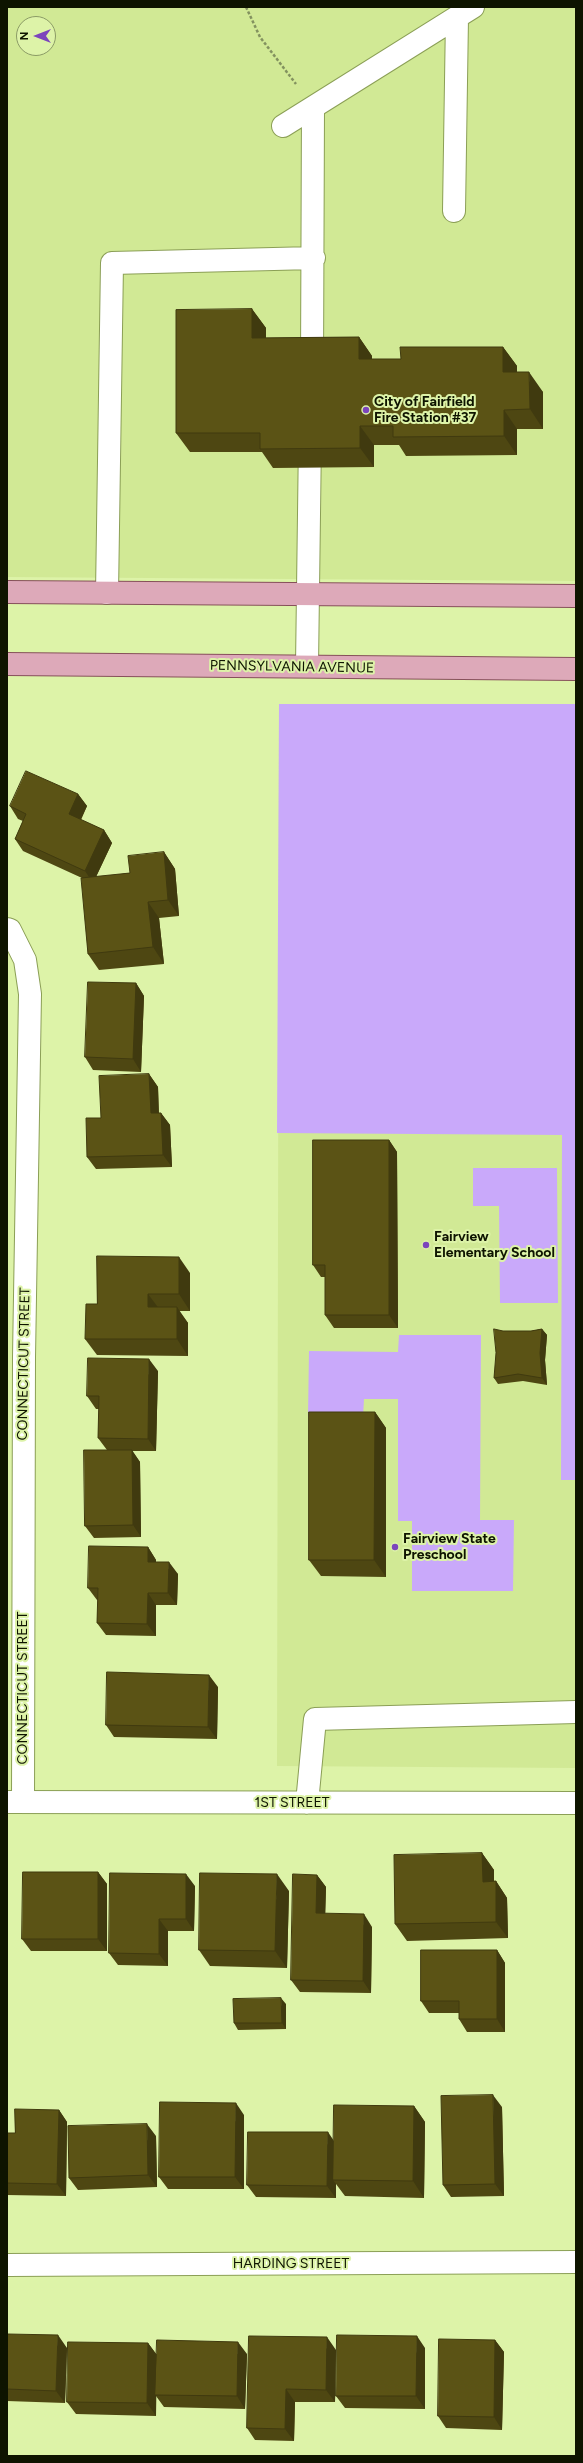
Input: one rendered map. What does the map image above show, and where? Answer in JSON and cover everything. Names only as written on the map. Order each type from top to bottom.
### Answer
[{"type":"main road","points":[[7,592],[576,596]]},
{"type":"main road","name":"PENNSYLVANIA AVENUE","points":[[7,664],[576,669]]},
{"type":"street","points":[[283,126],[465,12]]},
{"type":"street","points":[[454,211],[465,12]]},
{"type":"street","points":[[311,385],[314,258],[313,108]]},
{"type":"street","points":[[107,593],[112,263],[314,258]]},
{"type":"street","points":[[307,666],[311,417]]},
{"type":"street","name":"CONNECTICUT STREET","points":[[8,929],[25,960],[30,994],[15,1357],[15,1802]]},
{"type":"street","points":[[306,1803],[315,1719],[576,1712]]},
{"type":"street","name":"1ST STREET","points":[[15,1802],[576,1804]]},
{"type":"street","name":"HARDING STREET","points":[[7,2265],[576,2262]]},
{"type":"path","points":[[246,7],[260,37],[298,86],[283,126]]},
{"type":"shaded area","points":[[7,7],[576,7],[576,581],[7,577]]},
{"type":"shaded area","name":"Fairview Elementary School","points":[[279,704],[576,704],[576,1768],[277,1766]]},
{"type":"shaded area","name":"Fairview Elementary School","points":[[279,704],[576,704],[576,1480],[561,1480],[562,1135],[277,1133]]},
{"type":"shaded area","points":[[473,1168],[557,1168],[558,1303],[500,1303],[499,1206],[473,1206]]},
{"type":"shaded area","points":[[399,1335],[481,1335],[480,1520],[514,1520],[513,1591],[412,1591],[412,1521],[398,1521],[398,1399],[364,1399],[363,1417],[308,1417],[309,1351],[398,1352]]},
{"type":"building","name":"City of Fairfield Fire Station #37","points":[[252,309],[252,338],[359,337],[359,359],[401,359],[400,347],[503,347],[503,372],[529,372],[530,409],[504,410],[504,436],[393,437],[393,426],[360,426],[360,448],[260,449],[260,433],[176,433],[176,310]]},
{"type":"building","points":[[26,771],[78,794],[69,814],[104,830],[85,871],[15,839],[26,814],[10,806]]},
{"type":"building","points":[[164,852],[168,900],[148,902],[153,947],[88,954],[81,878],[130,873],[128,856]]},
{"type":"building","points":[[88,982],[136,983],[133,1059],[85,1057]]},
{"type":"building","points":[[149,1074],[151,1113],[161,1113],[163,1155],[87,1157],[86,1118],[101,1118],[99,1076]]},
{"type":"building","points":[[313,1140],[389,1140],[389,1315],[325,1315],[325,1265],[313,1265]]},
{"type":"building","points":[[97,1256],[179,1257],[179,1294],[148,1294],[148,1307],[177,1307],[177,1339],[85,1339],[86,1304],[97,1304]]},
{"type":"building","points":[[494,1329],[503,1331],[531,1331],[542,1329],[540,1353],[542,1378],[518,1374],[494,1378],[496,1353]]},
{"type":"building","points":[[88,1358],[149,1359],[148,1439],[98,1438],[99,1396],[87,1396]]},
{"type":"building","points":[[309,1412],[375,1412],[374,1560],[309,1560]]},
{"type":"building","points":[[84,1450],[132,1450],[133,1525],[85,1526]]},
{"type":"building","points":[[89,1546],[148,1547],[148,1562],[169,1562],[168,1593],[148,1593],[147,1624],[97,1623],[98,1588],[88,1588]]},
{"type":"building","points":[[107,1672],[209,1675],[208,1727],[106,1725]]},
{"type":"building","points":[[482,1853],[483,1882],[496,1881],[496,1922],[395,1924],[394,1855]]},
{"type":"building","points":[[23,1872],[98,1872],[98,1939],[22,1939]]},
{"type":"building","points":[[110,1873],[186,1874],[186,1919],[159,1919],[159,1954],[109,1953]]},
{"type":"building","points":[[200,1873],[277,1874],[275,1951],[199,1950]]},
{"type":"building","points":[[293,1874],[317,1875],[316,1913],[364,1914],[363,1981],[291,1980]]},
{"type":"building","points":[[421,1950],[497,1950],[497,2019],[459,2019],[459,2001],[421,2001]]},
{"type":"building","points":[[281,1998],[282,2023],[234,2023],[233,1999]]},
{"type":"building","points":[[493,2095],[495,2184],[443,2185],[441,2096]]},
{"type":"building","points":[[160,2102],[236,2103],[235,2177],[159,2177]]},
{"type":"building","points":[[334,2105],[414,2106],[413,2181],[333,2180]]},
{"type":"building","points":[[15,2109],[59,2110],[57,2184],[7,2183],[7,2133],[15,2133]]},
{"type":"building","points":[[147,2124],[148,2175],[69,2178],[68,2126]]},
{"type":"building","points":[[248,2132],[328,2132],[327,2186],[247,2185]]},
{"type":"building","points":[[7,2334],[58,2335],[56,2391],[7,2389]]},
{"type":"building","points":[[337,2335],[417,2336],[416,2396],[336,2396]]},
{"type":"building","points":[[249,2336],[327,2337],[326,2390],[286,2389],[285,2429],[247,2428]]},
{"type":"building","points":[[439,2339],[495,2340],[494,2417],[438,2416]]},
{"type":"building","points":[[157,2340],[238,2342],[237,2396],[155,2395]]},
{"type":"building","points":[[68,2342],[148,2343],[147,2403],[67,2402]]},
{"type":"place","name":"City of Fairfield Fire Station #37","points":[[366,410]]},
{"type":"place","name":"Fairview Elementary School","points":[[426,1245]]},
{"type":"place","name":"Fairview State Preschool","points":[[395,1547]]}]
